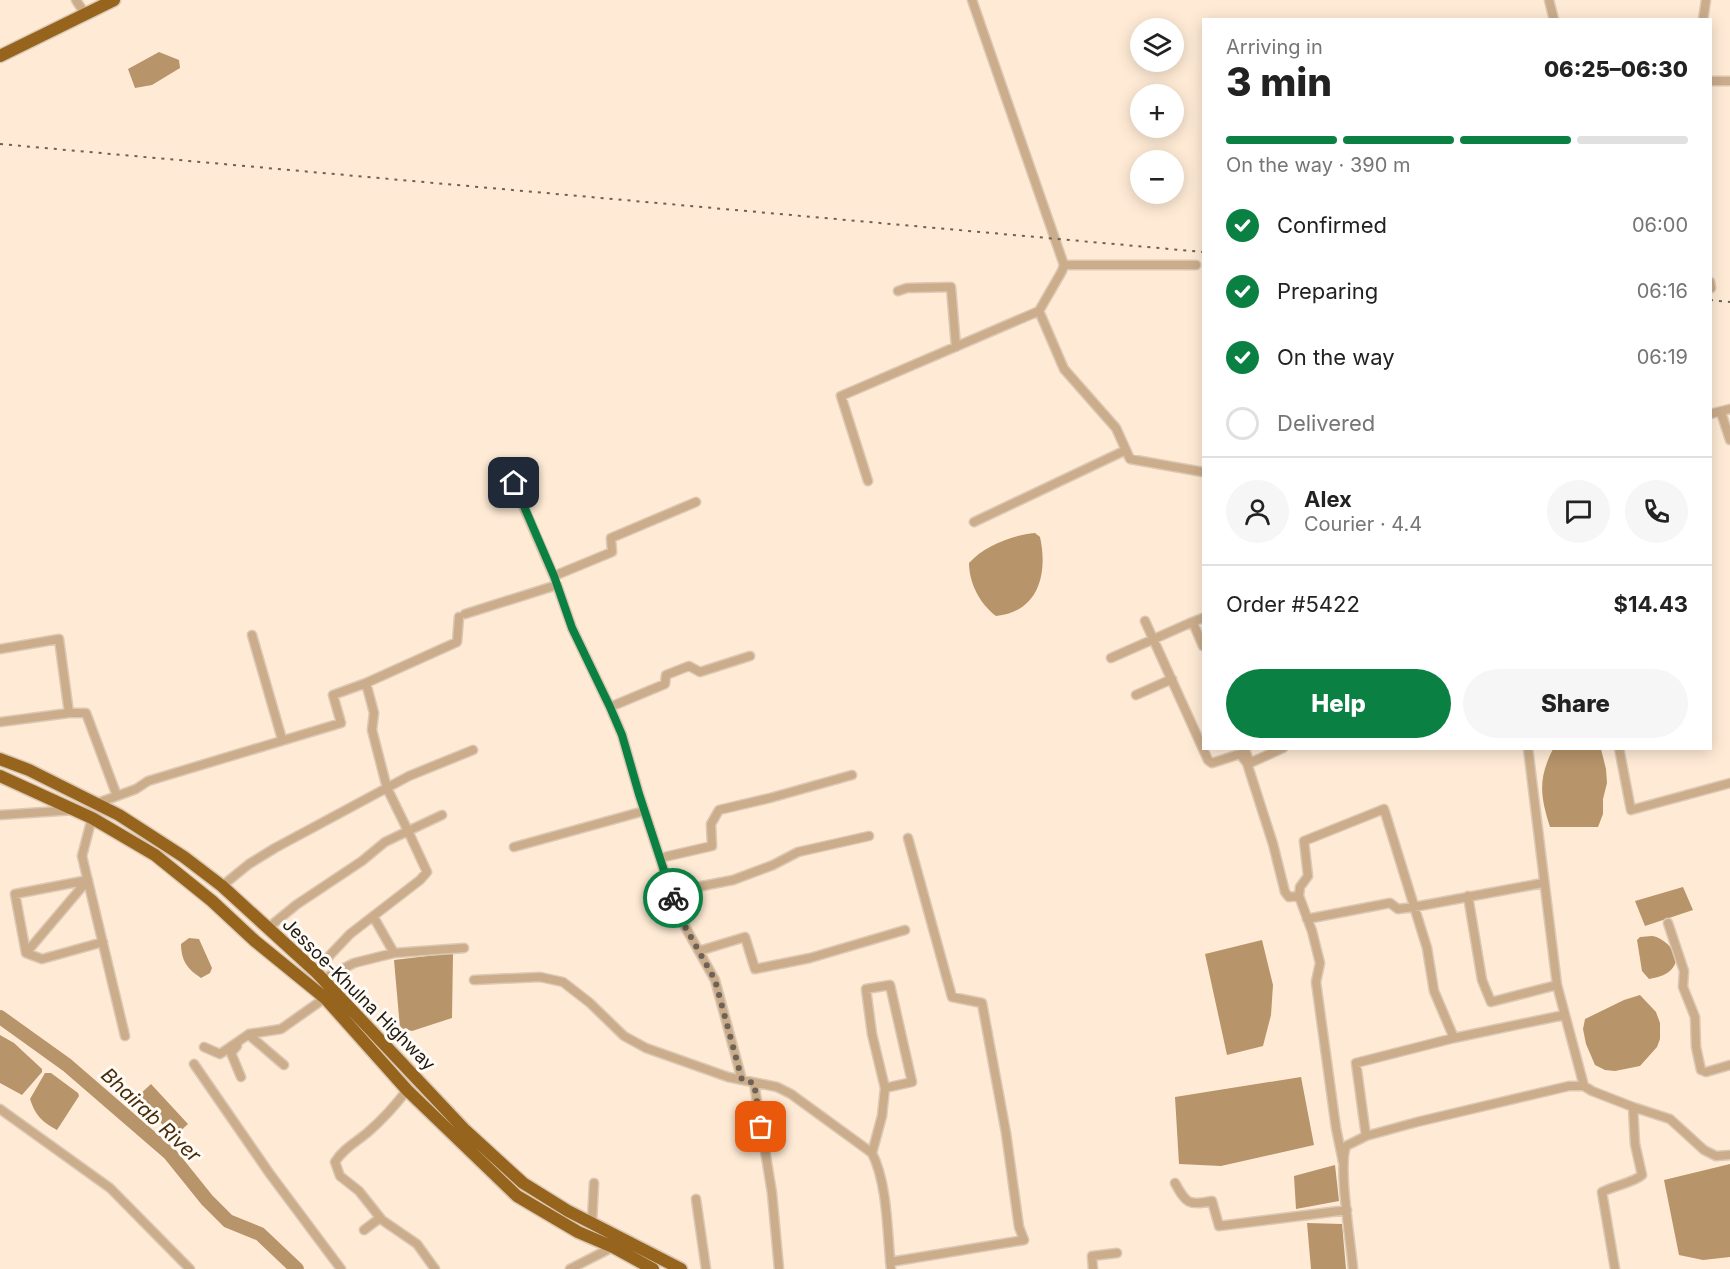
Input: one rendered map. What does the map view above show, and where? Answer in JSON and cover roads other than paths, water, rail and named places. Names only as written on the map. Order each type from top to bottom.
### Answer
[{"type":"highway","points":[[0,56],[114,0]]},
{"type":"highway","name":"Jessoe-Khulna Highway","points":[[0,759],[29,770],[119,815],[184,857],[222,886],[315,971],[498,1162],[542,1197],[681,1269]]},
{"type":"highway","name":"Jessoe-Khulna Highway","points":[[0,776],[77,810],[155,855],[325,998],[407,1090],[517,1196],[570,1228],[613,1247],[646,1267]]},
{"type":"street","points":[[76,0],[85,14]]},
{"type":"street","points":[[868,482],[841,396],[1040,311],[1064,265],[972,0]]},
{"type":"street","points":[[1549,0],[1554,18]]},
{"type":"street","points":[[1703,18],[1706,0]]},
{"type":"street","points":[[1712,81],[1730,81]]},
{"type":"street","points":[[1064,265],[1196,266]]},
{"type":"street","points":[[898,291],[907,288],[951,287],[956,347]]},
{"type":"street","points":[[1040,311],[1064,369],[1116,428],[1130,459],[1202,472]]},
{"type":"street","points":[[1712,414],[1730,409]]},
{"type":"street","points":[[1721,412],[1730,440]]},
{"type":"street","points":[[974,522],[1126,450]]},
{"type":"street","points":[[506,464],[554,576],[572,628],[622,735],[678,914],[715,980],[742,1080]]},
{"type":"street","points":[[554,576],[612,552],[611,538],[696,502]]},
{"type":"street","points":[[94,804],[136,789],[148,781],[341,723],[333,695],[366,683],[457,642],[462,615],[557,585]]},
{"type":"street","points":[[1111,658],[1202,618]]},
{"type":"street","points":[[1145,621],[1202,746]]},
{"type":"street","points":[[1191,623],[1202,644]]},
{"type":"street","points":[[252,635],[282,740]]},
{"type":"street","points":[[0,649],[59,639],[69,713]]},
{"type":"street","points":[[610,707],[665,684],[666,675],[689,666],[700,672],[750,656]]},
{"type":"street","points":[[1136,694],[1172,679]]},
{"type":"street","points":[[315,971],[350,934],[420,880],[427,872],[387,788],[372,730],[374,713],[366,683]]},
{"type":"street","points":[[0,722],[86,713],[117,796]]},
{"type":"street","points":[[222,886],[249,864],[387,788],[473,750]]},
{"type":"street","points":[[1204,750],[1212,763],[1240,754],[1243,757],[1273,843],[1285,892],[1289,897],[1299,896]]},
{"type":"street","points":[[1245,750],[1250,763],[1279,750]]},
{"type":"street","points":[[1528,750],[1557,985],[1584,1086]]},
{"type":"street","points":[[1619,750],[1631,810],[1730,783]]},
{"type":"street","points":[[660,858],[712,846],[711,824],[719,810],[852,775]]},
{"type":"street","points":[[1353,1269],[1343,1162],[1336,1128],[1316,982],[1320,963],[1312,931],[1299,896],[1300,887],[1308,876],[1304,841],[1384,809],[1427,948],[1434,991],[1455,1038]]},
{"type":"street","points":[[0,815],[77,810]]},
{"type":"street","points":[[514,847],[644,811]]},
{"type":"street","points":[[268,928],[296,905],[362,861],[385,842],[442,815]]},
{"type":"street","points":[[92,818],[82,856],[125,1036]]},
{"type":"street","points":[[671,892],[733,880],[773,865],[798,852],[869,836]]},
{"type":"street","points":[[474,980],[540,977],[563,982],[590,1003],[624,1036],[646,1048],[728,1077],[777,1087],[791,1094],[872,1153],[878,1166],[882,1188],[890,1265],[1024,1240],[1019,1227],[1006,1133],[982,1003],[952,997],[908,838]]},
{"type":"street","points":[[26,953],[15,894],[87,880]]},
{"type":"street","points":[[26,953],[87,880]]},
{"type":"street","points":[[1307,919],[1390,903],[1398,909],[1414,907],[1543,883]]},
{"type":"street","points":[[1468,896],[1482,980],[1491,1002],[1557,985]]},
{"type":"street","points":[[373,916],[394,953]]},
{"type":"street","points":[[1668,923],[1684,971],[1683,987],[1695,1017],[1696,1047],[1701,1070],[1706,1072],[1730,1065]]},
{"type":"street","points":[[699,951],[744,937],[755,969],[810,958],[905,930]]},
{"type":"street","points":[[26,953],[42,959],[103,942]]},
{"type":"street","points":[[327,977],[354,963],[394,953],[464,948]]},
{"type":"street","points":[[872,1153],[882,1116],[885,1088],[872,1034],[866,989],[890,985],[912,1082],[885,1088]]},
{"type":"street","points":[[204,1047],[220,1054],[249,1034],[281,1029],[325,998]]},
{"type":"street","points":[[1366,1136],[1356,1063],[1455,1038],[1564,1016]]},
{"type":"street","points":[[249,1034],[284,1065]]},
{"type":"street","points":[[241,1077],[231,1053],[249,1034]]},
{"type":"street","points":[[194,1064],[270,1174],[340,1269]]},
{"type":"street","points":[[754,1083],[772,1193],[779,1269]]},
{"type":"street","points":[[1343,1162],[1346,1146],[1366,1136],[1467,1109],[1569,1086],[1584,1086],[1633,1107],[1670,1119],[1704,1150],[1716,1156],[1730,1155]]},
{"type":"street","points":[[407,1090],[394,1108],[341,1152],[334,1162],[340,1176],[358,1191],[380,1218],[417,1244],[435,1269]]},
{"type":"street","points":[[1615,1269],[1602,1192],[1620,1183],[1639,1179],[1642,1175],[1635,1144],[1633,1107]]},
{"type":"street","points":[[0,1109],[110,1188],[190,1269]]},
{"type":"street","points":[[592,1222],[594,1183]]},
{"type":"street","points":[[1175,1183],[1183,1198],[1196,1205],[1212,1201],[1219,1226],[1347,1210]]},
{"type":"street","points":[[696,1199],[706,1269]]},
{"type":"street","points":[[364,1230],[380,1218]]},
{"type":"street","points":[[570,1269],[613,1247]]},
{"type":"street","points":[[1093,1269],[1092,1256],[1117,1253]]},
{"type":"waterway","name":"Bhairab River","points":[[0,1017],[67,1065],[170,1154],[207,1200],[228,1221],[260,1234],[297,1269]]},
{"type":"railway","points":[[0,144],[1202,252]]},
{"type":"railway","points":[[1712,300],[1730,302]]}]
